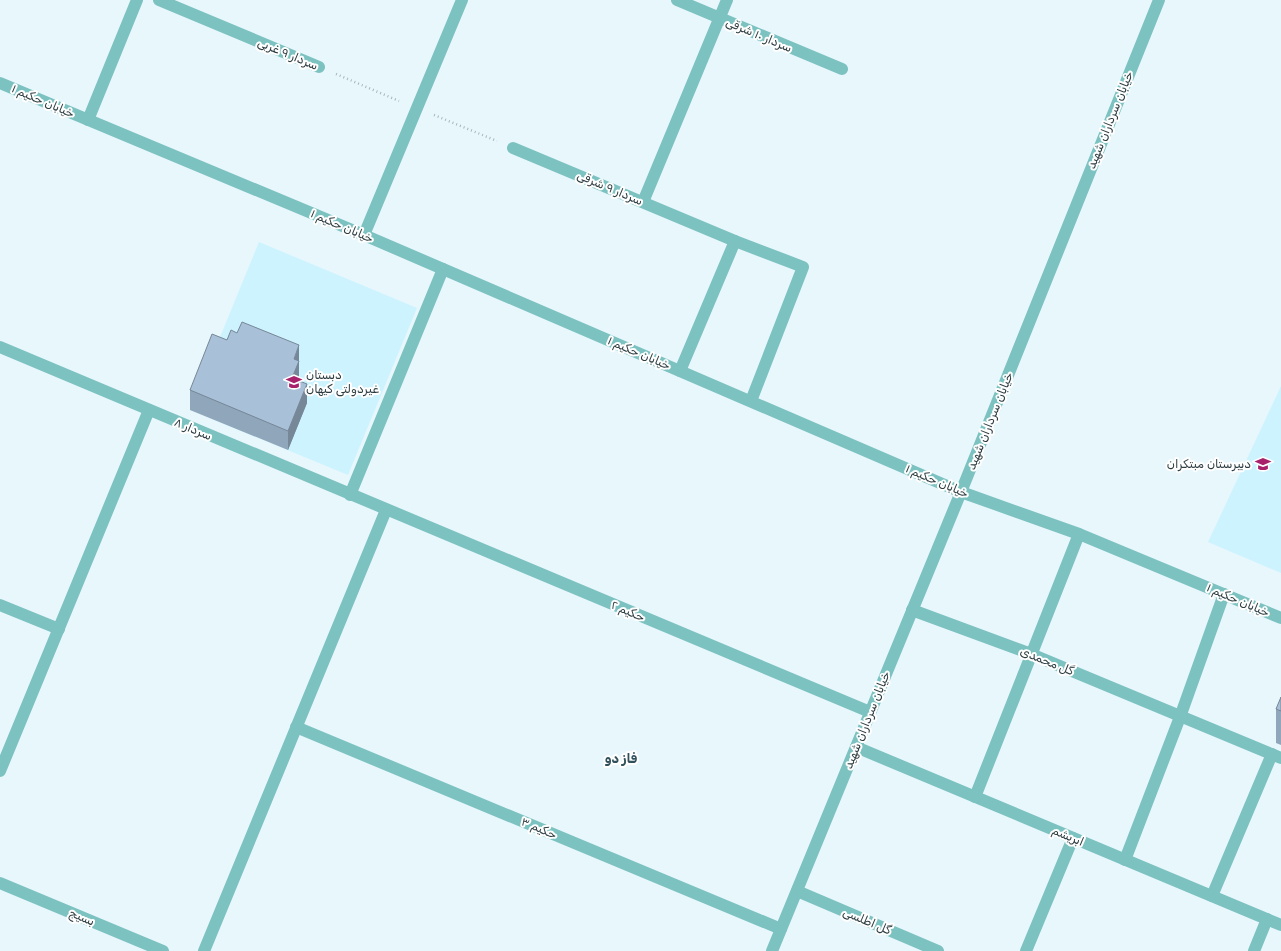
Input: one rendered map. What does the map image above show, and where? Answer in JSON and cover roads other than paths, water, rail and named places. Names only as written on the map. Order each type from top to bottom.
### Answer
[{"type":"street","points":[[88,120],[137,0]]},
{"type":"street","name":"سردار ۹ غربی","points":[[159,0],[319,67]]},
{"type":"street","points":[[364,235],[462,0]]},
{"type":"street","name":"سردار ۱۰ شرقی","points":[[677,0],[842,69]]},
{"type":"street","points":[[643,202],[727,0]]},
{"type":"street","name":"خیابان سرداران شهید","points":[[772,951],[961,492],[1159,0]]},
{"type":"street","name":"خیابان حکیم ۱","points":[[0,83],[364,235],[961,492],[1079,534],[1281,618]]},
{"type":"street","name":"سردار ۹ شرقی","points":[[513,148],[735,241],[803,267],[751,401]]},
{"type":"street","points":[[680,371],[735,241]]},
{"type":"street","points":[[350,495],[443,269]]},
{"type":"street","name":"سردار ۸","points":[[0,347],[386,510]]},
{"type":"street","points":[[0,770],[149,410]]},
{"type":"street","points":[[204,951],[386,510]]},
{"type":"street","name":"حکیم ۲","points":[[386,510],[870,712]]},
{"type":"street","points":[[975,797],[1079,534]]},
{"type":"street","points":[[1125,860],[1180,717],[1224,594]]},
{"type":"street","points":[[0,605],[59,629]]},
{"type":"street","name":"گل محمدی","points":[[912,610],[1031,654],[1276,756]]},
{"type":"street","name":"حکیم ۳","points":[[296,727],[781,929]]},
{"type":"street","name":"ابریشم","points":[[856,747],[1281,925]]},
{"type":"street","points":[[1212,896],[1276,756]]},
{"type":"street","points":[[1026,951],[1073,838]]},
{"type":"street","name":"بسیج","points":[[0,883],[163,951]]},
{"type":"street","name":"گل اطلسی","points":[[797,891],[938,951]]},
{"type":"street","points":[[1254,951],[1267,919]]},
{"type":"place","name":"دبستان غیردولتی کیهان","points":[[294,382]]},
{"type":"place","name":"دبیرستان مبتکران","points":[[1263,464]]},
{"type":"district","name":"فاز دو","points":[[621,758]]}]
